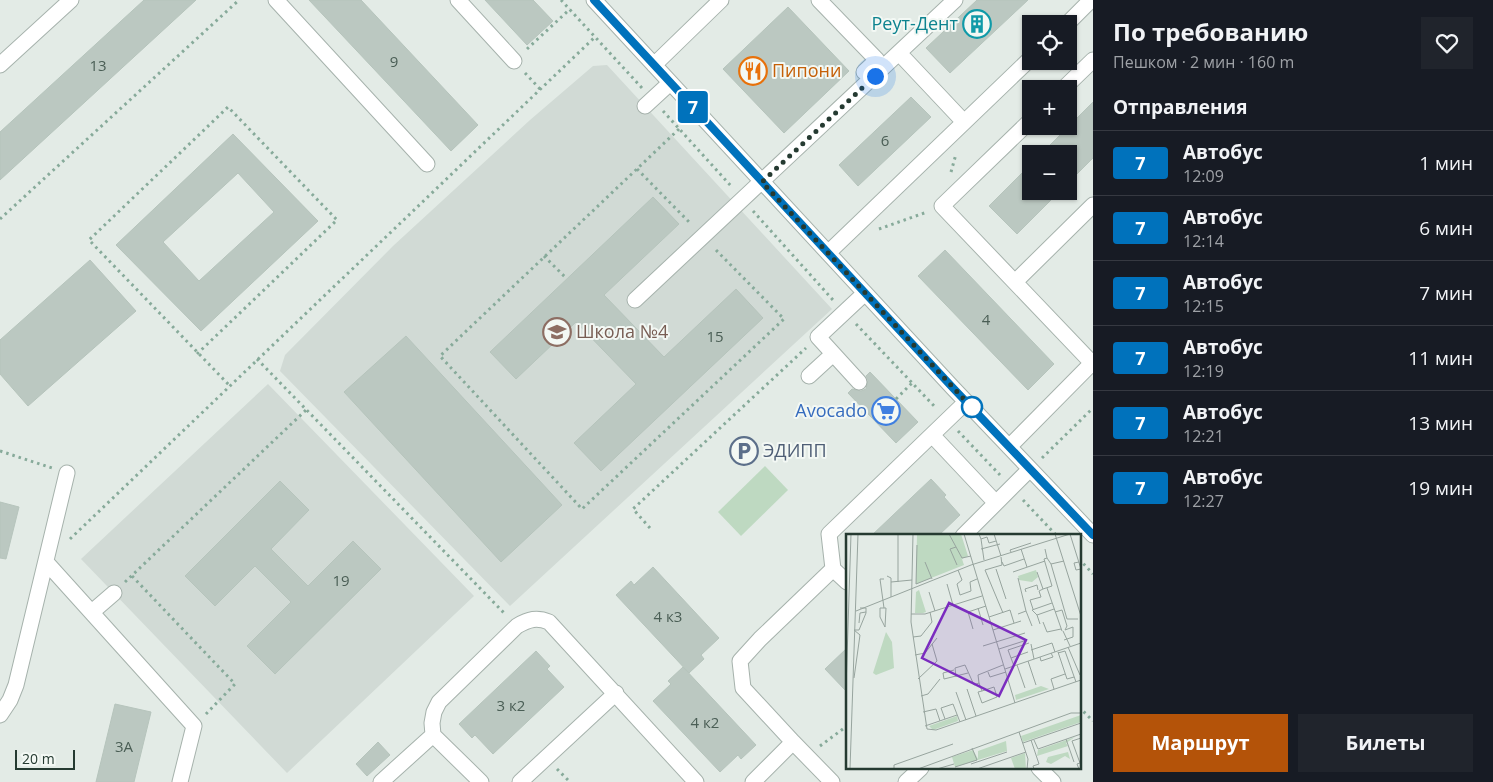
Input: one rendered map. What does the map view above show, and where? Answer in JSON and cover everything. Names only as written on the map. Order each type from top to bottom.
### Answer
[{"type":"street","points":[[458,0],[514,61]]},
{"type":"street","points":[[594,0],[966,402],[1009,447],[1034,465],[1093,535]]},
{"type":"street","points":[[654,65],[721,0]]},
{"type":"street","points":[[635,300],[743,200],[759,178],[877,60],[819,0]]},
{"type":"street","points":[[759,178],[899,53],[954,0]]},
{"type":"street","points":[[1076,15],[1091,0]]},
{"type":"street","points":[[0,65],[69,1]]},
{"type":"street","points":[[270,1],[427,164]]},
{"type":"street","points":[[899,53],[964,122]]},
{"type":"street","points":[[1072,80],[1093,60]]},
{"type":"street","points":[[828,253],[1022,67]]},
{"type":"street","points":[[649,103],[670,83]]},
{"type":"street","points":[[1009,447],[1092,362],[942,206],[1022,129]]},
{"type":"street","points":[[1015,282],[1093,205]]},
{"type":"street","points":[[859,382],[818,338],[865,293]]},
{"type":"street","points":[[809,376],[833,354]]},
{"type":"street","points":[[846,581],[833,569],[829,534],[966,402]]},
{"type":"street","points":[[932,435],[996,503]]},
{"type":"street","points":[[965,534],[1034,465]]},
{"type":"street","points":[[0,715],[10,700],[16,685],[67,473]]},
{"type":"street","points":[[46,562],[194,726],[180,782]]},
{"type":"street","points":[[832,782],[743,688],[740,661],[760,639],[833,569]]},
{"type":"street","points":[[92,612],[114,593]]},
{"type":"street","points":[[481,782],[433,735],[432,723],[434,712],[439,702],[517,626],[526,620],[539,618],[549,622],[696,782]]},
{"type":"street","points":[[520,782],[616,693]]},
{"type":"street","points":[[381,782],[433,735]]},
{"type":"street","points":[[753,782],[793,742]]},
{"type":"street","points":[[906,782],[919,770]]},
{"type":"street","points":[[1041,770],[1053,782]]},
{"type":"path","points":[[0,219],[239,0]]},
{"type":"path","points":[[561,0],[596,36],[649,103],[679,129],[845,313],[1055,534]]},
{"type":"path","points":[[540,89],[514,61],[570,10]]},
{"type":"path","points":[[67,542],[596,36]]},
{"type":"path","points":[[197,354],[337,220],[228,107],[89,240],[197,354],[230,386]]},
{"type":"path","points":[[637,169],[784,319],[582,509],[440,356],[679,129]]},
{"type":"path","points":[[950,178],[957,150]]},
{"type":"path","points":[[872,232],[942,206]]},
{"type":"path","points":[[544,256],[567,279]]},
{"type":"path","points":[[650,528],[633,509],[818,338]]},
{"type":"path","points":[[257,359],[497,606]]},
{"type":"path","points":[[896,399],[912,383]]},
{"type":"path","points":[[1034,465],[1093,408]]},
{"type":"path","points":[[114,593],[306,410]]},
{"type":"path","points":[[0,450],[67,473]]},
{"type":"path","points":[[1080,561],[1093,574]]},
{"type":"path","points":[[132,576],[235,684],[218,701]]},
{"type":"path","points":[[1080,708],[1093,721]]},
{"type":"path","points":[[793,742],[819,747],[846,727]]},
{"type":"shaded area","name":"Школа №4","points":[[607,65],[832,309],[510,606],[280,371],[285,355],[393,246],[530,120],[593,66]]},
{"type":"shaded area","points":[[268,384],[474,596],[287,773],[81,559]]},
{"type":"green space","points":[[765,466],[788,490],[741,536],[718,512]]},
{"type":"building","points":[[144,0],[196,0],[0,180],[0,132]]},
{"type":"building","points":[[309,0],[361,0],[478,125],[451,151]]},
{"type":"building","points":[[485,0],[533,0],[553,21],[527,45]]},
{"type":"building","name":"Реут-Дент","points":[[977,0],[1028,0],[950,73],[926,48]]},
{"type":"building","points":[[788,7],[849,71],[784,133],[723,69]]},
{"type":"building","points":[[911,97],[931,117],[858,186],[839,165]]},
{"type":"building","points":[[1093,102],[1093,158],[1077,174],[1077,145],[1050,145],[1060,135],[1077,135],[1077,118]]},
{"type":"building","points":[[233,134],[318,221],[201,331],[116,245]],"holes":[[[238,173],[274,212],[199,281],[163,242]]]},
{"type":"building","points":[[1022,173],[1022,200],[1051,200],[1017,234],[989,206]]},
{"type":"building","points":[[653,197],[679,224],[604,295],[664,357],[736,289],[763,318],[601,471],[574,443],[636,384],[576,322],[516,379],[490,352]]},
{"type":"building","points":[[945,250],[1054,364],[1028,390],[918,276]]},
{"type":"building","points":[[90,260],[136,311],[28,406],[0,374],[0,340]]},
{"type":"building","points":[[406,336],[562,505],[501,562],[344,392]]},
{"type":"building","name":"Avocado","points":[[870,372],[918,422],[896,443],[848,393],[852,389],[861,391],[866,389],[868,380],[866,376]]},
{"type":"building","points":[[931,479],[946,495],[944,497],[960,515],[940,534],[873,534]]},
{"type":"building","points":[[280,481],[309,510],[271,549],[308,586],[353,541],[381,569],[275,674],[247,646],[291,602],[255,566],[215,606],[185,576]]},
{"type":"building","points":[[0,502],[19,507],[6,559],[0,558]]},
{"type":"building","points":[[653,567],[719,638],[701,655],[704,659],[689,673],[616,595],[631,581],[634,585]]},
{"type":"building","points":[[846,649],[846,691],[825,669]]},
{"type":"building","points":[[536,651],[550,666],[547,669],[564,687],[493,754],[475,735],[472,738],[459,724]]},
{"type":"building","points":[[683,667],[756,745],[741,759],[738,755],[720,772],[653,701],[671,684],[668,681]]},
{"type":"building","points":[[115,704],[151,712],[134,782],[96,782]]},
{"type":"building","points":[[378,742],[390,755],[367,776],[356,764]]},
{"type":"bus line","name":"7","points":[[594,0],[953,388],[1093,535]]},
{"type":"place","name":"Реут-Дент","points":[[977,24]]},
{"type":"place","name":"Пипони","points":[[753,71]]},
{"type":"place","name":"Школа №4","points":[[557,332]]},
{"type":"place","name":"Avocado","points":[[886,411]]},
{"type":"place","name":"ЭДИПП","points":[[744,451]]},
{"type":"route","points":[[875,76],[762,182],[975,411],[972,407]]}]
